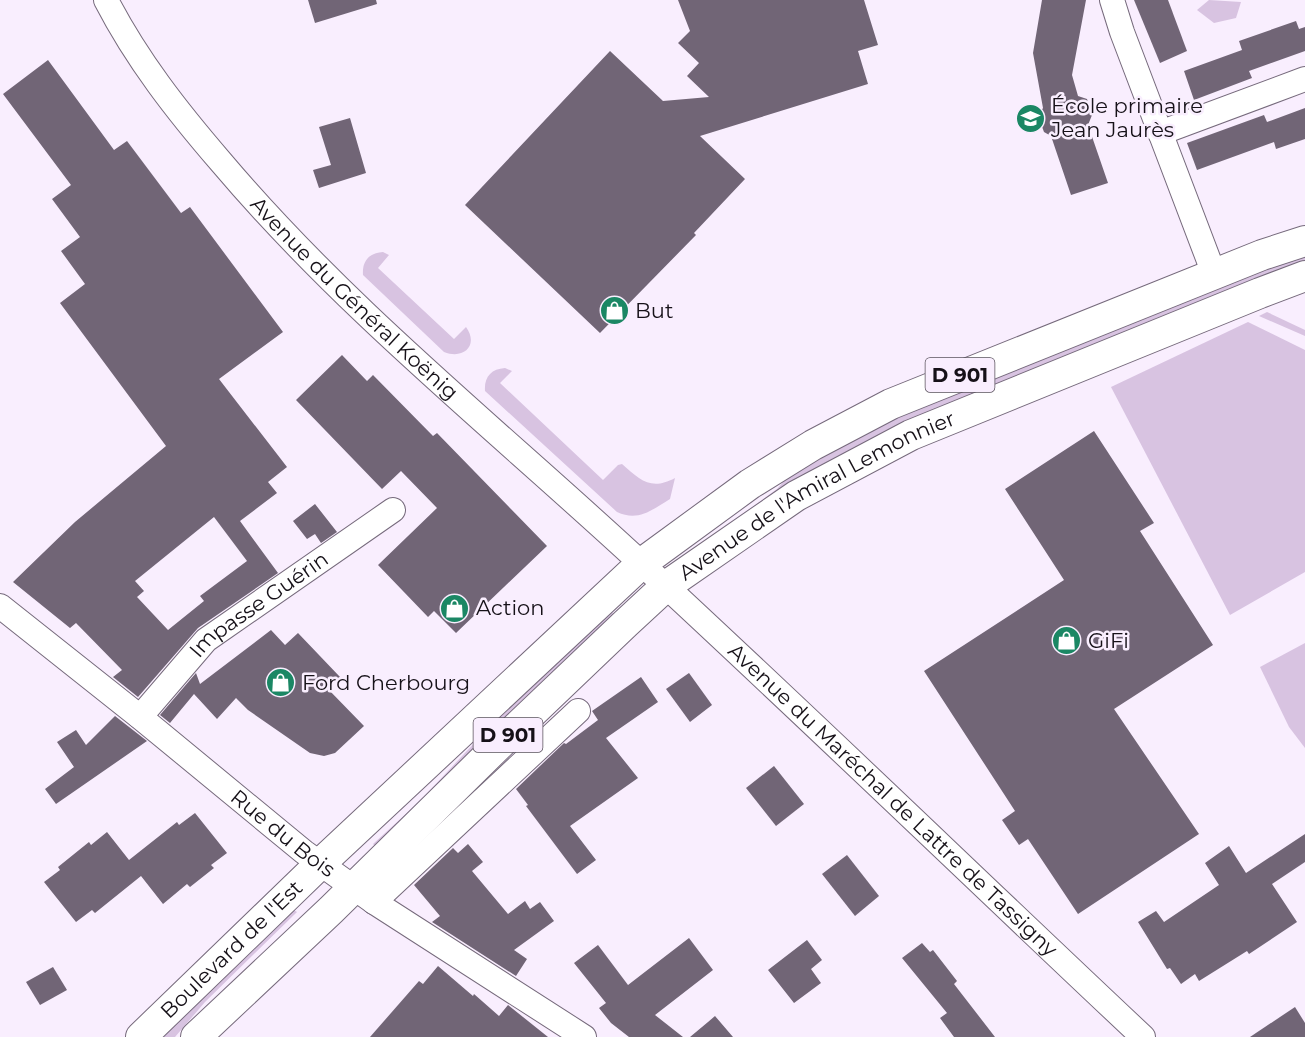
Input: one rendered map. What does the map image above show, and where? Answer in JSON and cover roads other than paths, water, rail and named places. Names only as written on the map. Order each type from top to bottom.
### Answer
[{"type":"main road","name":"Avenue de l'Amiral Lemonnier","points":[[321,862],[642,563],[778,467],[857,421],[926,389],[1214,274],[1305,241]]},
{"type":"main road","name":"Avenue de l'Amiral Lemonnier","points":[[364,895],[502,742],[666,586],[796,496],[911,435],[1305,276]]},
{"type":"main road","name":"Avenue de l'Amiral Lemonnier","points":[[666,586],[665,567],[670,560],[766,485],[778,467]]},
{"type":"main road","name":"Avenue de l'Amiral Lemonnier","points":[[502,742],[506,728],[516,713],[627,609],[635,598],[642,563]]},
{"type":"main road","name":"Boulevard de l'Est","points":[[141,1037],[321,862]]},
{"type":"main road","name":"D 901","points":[[196,1037],[364,895]]},
{"type":"street","name":"Avenue du Général Koënig","points":[[106,0],[125,35],[160,88],[190,127],[265,213],[390,336],[642,563]]},
{"type":"street","points":[[1112,0],[1214,274]]},
{"type":"street","points":[[1160,133],[1305,79]]},
{"type":"street","name":"Impasse Guérin","points":[[140,717],[206,640],[393,510]]},
{"type":"street","name":"Avenue du Maréchal de Lattre de Tassigny","points":[[642,563],[1143,1037]]},
{"type":"street","name":"Rue du Bois","points":[[0,606],[304,852],[364,895],[584,1037]]},
{"type":"street","points":[[364,895],[578,711]]},
{"type":"place","name":"École primaire Jean Jaurès","points":[[1030,118]]},
{"type":"place","name":"But","points":[[614,311]]},
{"type":"place","name":"Action","points":[[455,608]]},
{"type":"place","name":"GiFi","points":[[1067,641]]},
{"type":"place","name":"Ford Cherbourg","points":[[281,683]]}]
